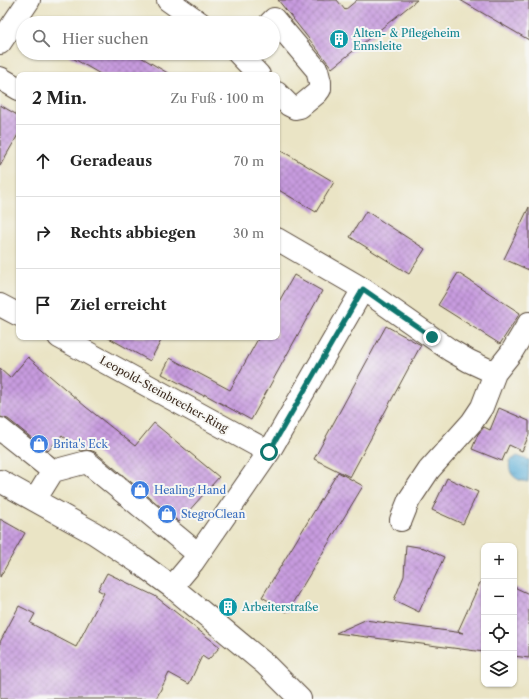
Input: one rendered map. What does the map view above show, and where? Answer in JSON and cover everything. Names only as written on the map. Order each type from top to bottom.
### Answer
[{"type":"street","points":[[18,16],[29,0]]},
{"type":"street","points":[[168,0],[190,16]]},
{"type":"street","points":[[0,43],[16,19]]},
{"type":"street","points":[[280,26],[317,70],[320,88],[317,93],[300,107],[295,108],[288,105],[280,97]]},
{"type":"street","points":[[245,60],[256,72]]},
{"type":"street","points":[[0,78],[16,87]]},
{"type":"street","points":[[280,241],[363,289],[450,350],[495,373]]},
{"type":"street","points":[[172,587],[198,554],[269,452],[363,289]]},
{"type":"street","points":[[0,305],[16,313]]},
{"type":"street","points":[[401,520],[409,500],[424,475],[472,422],[482,407],[495,373],[511,352],[529,323]]},
{"type":"street","name":"Leopold-Steinbrecher-Ring","points":[[64,340],[269,452]]},
{"type":"street","points":[[0,429],[53,470]]},
{"type":"street","points":[[35,500],[53,470],[87,462],[198,554]]},
{"type":"street","points":[[0,481],[94,533],[138,562],[172,587],[265,664],[300,699]]},
{"type":"water","points":[[517,456],[529,460],[528,482],[516,478],[511,473],[509,466],[510,461]]},
{"type":"building","name":"Alten- & Pflegeheim Ennsleite","points":[[278,0],[337,0],[345,10],[357,0],[417,0],[332,68]]},
{"type":"building","points":[[460,0],[529,0],[529,40]]},
{"type":"building","points":[[76,60],[146,60],[166,72],[97,72]]},
{"type":"building","points":[[0,105],[16,114],[16,138],[0,166]]},
{"type":"building","points":[[280,150],[334,182],[316,212],[280,191]]},
{"type":"building","points":[[529,207],[529,270],[504,259]]},
{"type":"building","points":[[366,211],[425,249],[409,274],[350,237]]},
{"type":"building","points":[[458,273],[520,313],[500,344],[438,305]]},
{"type":"building","points":[[294,275],[322,291],[251,420],[204,394],[204,396],[162,374],[170,358],[230,390],[257,340],[280,340],[280,300]]},
{"type":"building","points":[[386,326],[421,345],[350,477],[314,459]]},
{"type":"building","points":[[112,340],[161,340],[150,361]]},
{"type":"building","points":[[28,357],[86,407],[135,446],[154,423],[219,477],[179,522],[95,452],[89,450],[80,451],[62,435],[48,451],[8,419],[0,417],[0,369],[10,378]]},
{"type":"building","points":[[499,408],[529,421],[529,435],[522,451],[509,445],[502,461],[472,449],[478,434],[484,427],[490,430]]},
{"type":"building","points":[[338,472],[363,486],[287,612],[262,597]]},
{"type":"building","points":[[447,478],[478,492],[463,524],[432,510]]},
{"type":"building","points":[[0,519],[25,533],[0,577]]},
{"type":"building","points":[[406,545],[424,548],[444,557],[419,612],[394,600],[404,576]]},
{"type":"building","points":[[107,573],[155,596],[220,647],[208,660],[202,656],[189,684],[169,673],[156,699],[0,699],[0,642],[19,606],[35,614],[30,623],[76,647],[104,593],[98,590]]},
{"type":"building","points":[[481,581],[481,652],[336,633],[365,620],[463,633],[458,631]]},
{"type":"building","points":[[517,588],[529,594],[529,658],[517,656]]},
{"type":"place","name":"Alten- & Pflegeheim Ennsleite","points":[[339,39]]},
{"type":"place","name":"Brita's Eck","points":[[39,444]]},
{"type":"place","name":"Healing Hand","points":[[140,490]]},
{"type":"place","name":"StegroClean","points":[[167,514]]},
{"type":"place","name":"Arbeiterstraße","points":[[228,607]]},
{"type":"route","points":[[269,452],[363,289],[432,337]]}]
